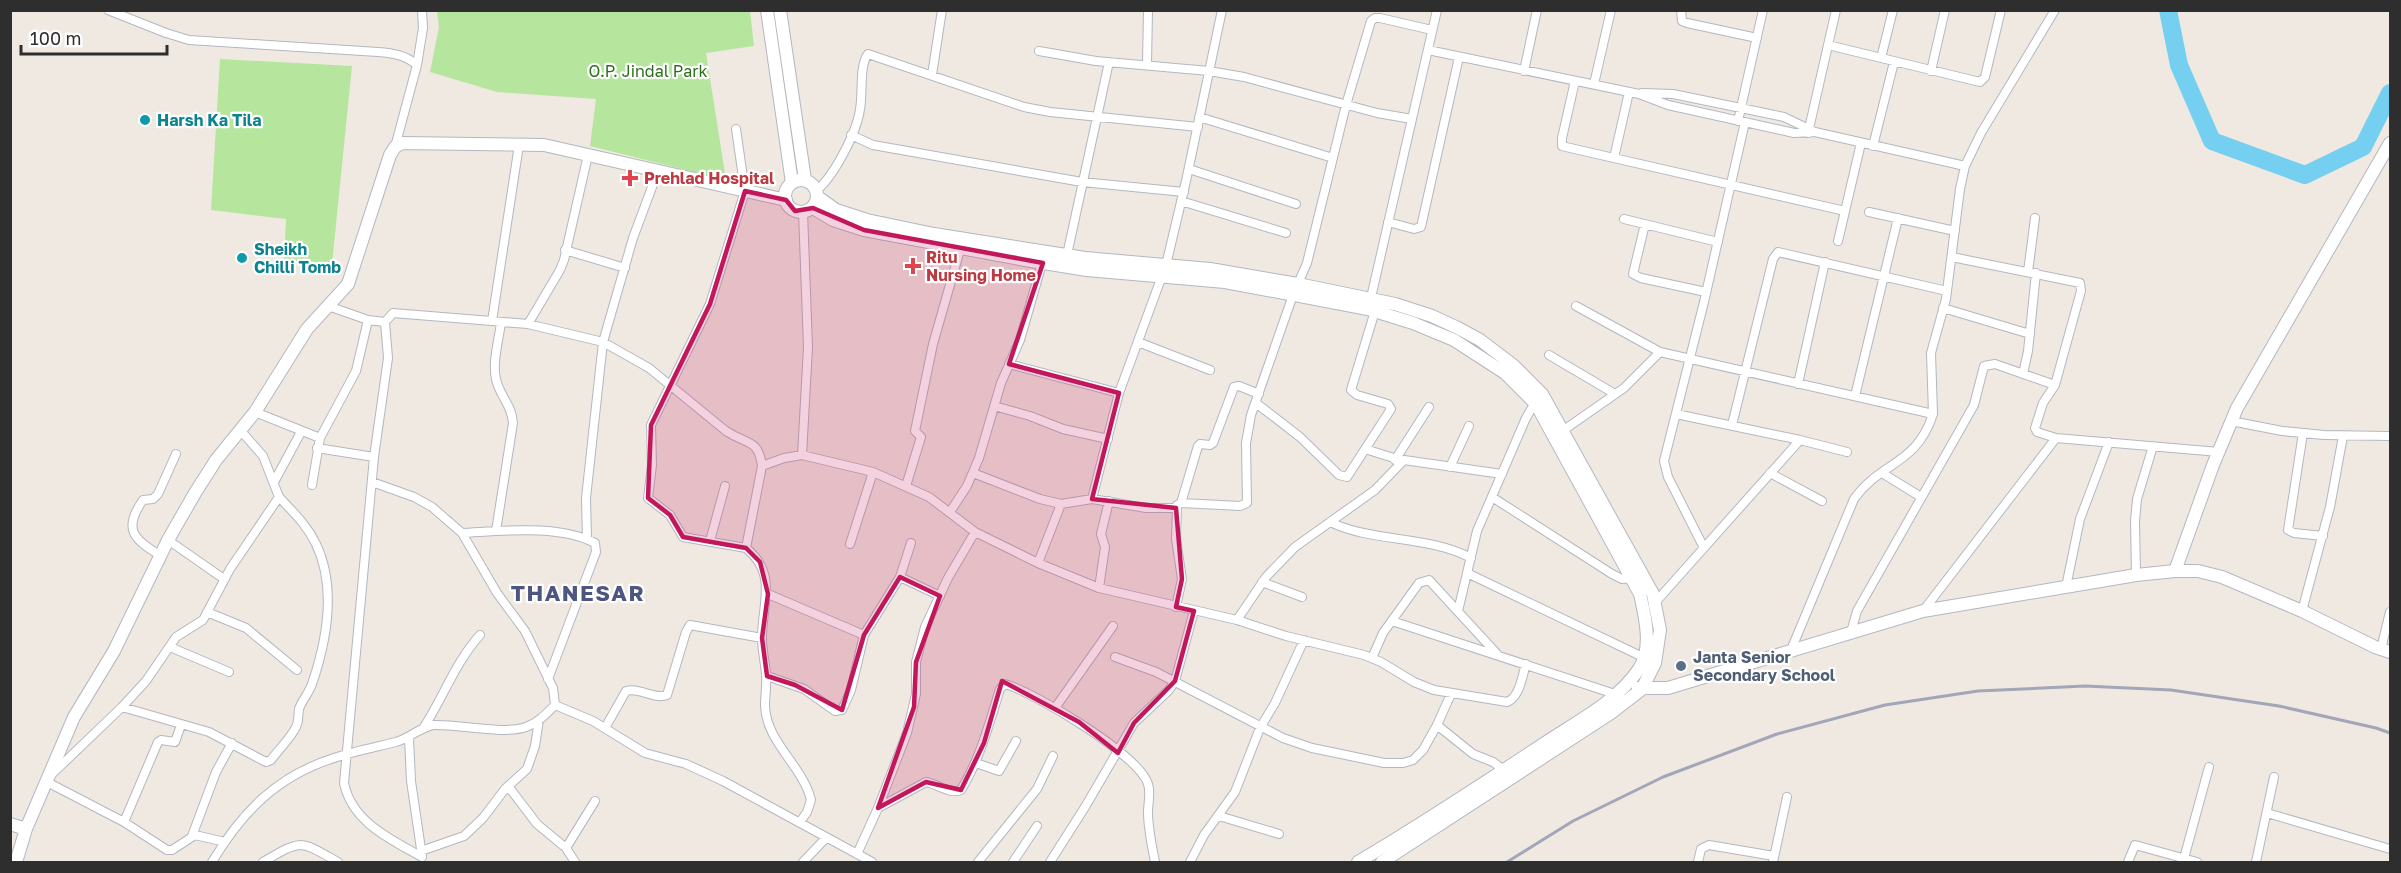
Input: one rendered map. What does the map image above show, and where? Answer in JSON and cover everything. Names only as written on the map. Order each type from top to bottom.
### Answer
[{"type":"street","points":[[108,10],[189,40],[384,52],[402,56],[417,65]]},
{"type":"street","points":[[16,862],[26,829],[74,717],[114,651],[168,540],[216,460],[255,412],[307,329],[348,284],[395,147],[417,65],[423,28],[422,10]]},
{"type":"street","points":[[768,10],[799,181]]},
{"type":"street","points":[[780,10],[799,181]]},
{"type":"street","points":[[932,75],[942,10]]},
{"type":"street","points":[[1147,65],[1148,10]]},
{"type":"street","points":[[1092,500],[1119,393],[1164,271],[1183,197],[1222,10]]},
{"type":"street","points":[[1176,607],[1182,579],[1176,539],[1178,506],[1198,446],[1213,443],[1234,387],[1239,387],[1257,398],[1343,478],[1347,477],[1391,409],[1388,404],[1357,395],[1351,390],[1437,10]]},
{"type":"street","points":[[1524,71],[1537,10]]},
{"type":"street","points":[[1594,84],[1611,10]]},
{"type":"street","points":[[1681,10],[1682,21],[1687,23],[1757,38]]},
{"type":"street","points":[[1704,548],[1665,470],[1665,453],[1731,185],[1741,122],[1741,108],[1763,10]]},
{"type":"street","points":[[1810,131],[1836,10]]},
{"type":"street","points":[[1881,58],[1893,10]]},
{"type":"street","points":[[1931,71],[1945,10]]},
{"type":"street","points":[[1828,45],[1975,82],[1983,81],[2001,10]]},
{"type":"street","points":[[1791,650],[1846,515],[1860,491],[1916,447],[1933,414],[1930,353],[1947,291],[1965,166],[1981,133],[2055,10]]},
{"type":"street","points":[[973,473],[1040,499],[1061,504],[1092,500],[1146,508],[1240,506],[1247,503],[1248,428],[1307,263],[1371,21],[1380,18],[1432,30]]},
{"type":"street","points":[[1428,50],[1639,94],[1668,105],[1741,122],[1794,133],[1810,131]]},
{"type":"street","points":[[1039,51],[1109,62],[1209,71],[1244,77],[1347,105],[1412,119]]},
{"type":"street","points":[[802,455],[808,347],[813,202],[813,185],[799,181],[786,189],[788,206],[795,211],[813,202],[831,176],[860,111],[864,62],[868,54],[1024,106],[1050,112],[1096,117],[1198,122],[1333,158]]},
{"type":"street","points":[[1388,222],[1414,229],[1419,229],[1422,225],[1459,57]]},
{"type":"street","points":[[1067,255],[1109,62]]},
{"type":"street","points":[[1873,146],[1894,62]]},
{"type":"street","points":[[1575,81],[1562,146],[1845,211]]},
{"type":"street","points":[[1614,158],[1629,92]]},
{"type":"street","points":[[1639,94],[1664,93],[1784,117],[1810,131],[1965,166]]},
{"type":"street","points":[[736,129],[745,190],[710,304],[651,425],[652,465],[648,498],[670,515],[681,536],[746,548],[760,562],[768,594],[762,638],[767,676],[765,707],[770,727],[809,794],[810,805],[800,822]]},
{"type":"street","points":[[851,135],[873,145],[1082,182],[1183,197],[1286,233]]},
{"type":"street","points":[[395,147],[402,143],[544,145],[786,200]]},
{"type":"street","points":[[1838,241],[1861,143]]},
{"type":"street","points":[[2175,571],[2231,421],[2391,143]]},
{"type":"street","points":[[496,531],[513,423],[510,407],[495,378],[497,322],[519,145]]},
{"type":"street","points":[[528,324],[560,270],[588,155]]},
{"type":"street","points":[[1189,169],[1296,204]]},
{"type":"street","points":[[587,539],[586,498],[603,342],[658,171]]},
{"type":"street","points":[[813,202],[867,220],[962,243],[1044,257],[1087,270],[1164,271]]},
{"type":"street","points":[[1869,212],[1955,231]]},
{"type":"street","points":[[2023,374],[2030,334],[2035,218]]},
{"type":"street","points":[[1624,219],[1718,242]]},
{"type":"street","points":[[1855,396],[1898,219]]},
{"type":"street","points":[[1645,224],[1633,274],[1641,278],[1706,292]]},
{"type":"street","points":[[906,486],[921,437],[915,431],[933,344],[962,243]]},
{"type":"street","points":[[565,250],[625,268]]},
{"type":"street","points":[[1732,425],[1774,255],[1778,252],[1947,291]]},
{"type":"street","points":[[1044,257],[1067,255],[1225,282],[1296,289],[1371,306],[1454,340],[1505,373],[1538,398],[1637,577],[1653,594],[1660,630],[1655,663],[1642,689],[1630,699],[1509,773],[1358,862]]},
{"type":"street","points":[[950,512],[973,473],[994,406],[1020,340],[1044,257]]},
{"type":"street","points":[[1952,257],[2077,281],[2082,286],[2055,385],[2043,403],[2035,428],[2037,432],[2056,438],[2219,452]]},
{"type":"street","points":[[1798,384],[1825,262]]},
{"type":"street","points":[[328,306],[368,320],[385,322]]},
{"type":"street","points":[[1576,306],[1660,352],[1933,414]]},
{"type":"street","points":[[1943,308],[2030,334]]},
{"type":"street","points":[[422,857],[383,835],[352,808],[346,796],[344,783],[374,458],[388,358],[385,322],[393,313],[528,324],[603,342],[649,368],[737,438],[756,446],[760,452],[762,466],[746,548]]},
{"type":"street","points":[[312,484],[320,438],[356,371],[368,320]]},
{"type":"street","points":[[1138,342],[1209,370]]},
{"type":"street","points":[[1559,433],[1615,394],[1660,352]]},
{"type":"street","points":[[1549,356],[1615,394]]},
{"type":"street","points":[[1851,632],[1857,611],[1974,405],[1984,366],[1990,363],[2055,385]]},
{"type":"street","points":[[1009,364],[1119,393]]},
{"type":"street","points":[[1458,611],[1477,531],[1538,398]]},
{"type":"street","points":[[994,406],[1030,416],[1063,429],[1108,438]]},
{"type":"street","points":[[1237,620],[1262,582],[1295,547],[1375,490],[1399,460],[1428,407]]},
{"type":"street","points":[[255,412],[320,438]]},
{"type":"street","points":[[1676,414],[1847,452]]},
{"type":"street","points":[[2231,421],[2303,433],[2391,436]]},
{"type":"street","points":[[1450,467],[1469,426]]},
{"type":"street","points":[[122,707],[209,732],[263,761],[271,760],[298,725],[299,709],[312,683],[328,623],[329,601],[323,563],[304,524],[279,497],[263,456],[241,431]]},
{"type":"street","points":[[274,482],[301,432]]},
{"type":"street","points":[[2303,433],[2288,530],[2294,533],[2323,536]]},
{"type":"street","points":[[2302,611],[2323,536],[2343,436]]},
{"type":"street","points":[[1923,611],[2056,438]]},
{"type":"street","points":[[1644,613],[1800,440]]},
{"type":"street","points":[[2066,587],[2080,519],[2109,442]]},
{"type":"street","points":[[2136,575],[2137,500],[2153,446]]},
{"type":"street","points":[[318,448],[374,458]]},
{"type":"street","points":[[1365,449],[1399,460],[1502,474]]},
{"type":"street","points":[[161,556],[137,540],[132,531],[132,525],[143,500],[153,499],[158,494],[176,454]]},
{"type":"street","points":[[762,466],[784,458],[802,455],[873,472],[906,486],[950,512],[975,532],[1038,563],[1099,588],[1237,620],[1286,636],[1372,658],[1414,682],[1450,694],[1512,701],[1526,664]]},
{"type":"street","points":[[850,544],[873,472]]},
{"type":"street","points":[[1770,473],[1822,501]]},
{"type":"street","points":[[1882,473],[1921,497]]},
{"type":"street","points":[[372,482],[414,497],[432,507],[462,533],[497,593],[525,631],[553,688],[555,705]]},
{"type":"street","points":[[710,541],[725,486]]},
{"type":"street","points":[[48,779],[146,681],[180,633],[200,623],[224,579],[279,497]]},
{"type":"street","points":[[1492,497],[1612,574],[1623,579],[1637,577]]},
{"type":"street","points":[[1099,588],[1105,546],[1101,534],[1108,501]]},
{"type":"street","points":[[1038,563],[1061,504]]},
{"type":"street","points":[[1330,522],[1361,533],[1446,548],[1470,558]]},
{"type":"street","points":[[462,533],[544,532],[587,539],[595,543],[596,552],[548,679]]},
{"type":"street","points":[[856,854],[878,808],[907,733],[916,694],[916,662],[925,627],[975,532]]},
{"type":"street","points":[[168,540],[224,579]]},
{"type":"street","points":[[767,676],[795,685],[835,711],[842,711],[851,690],[864,635],[900,577],[911,543]]},
{"type":"street","points":[[1392,621],[1526,664],[1620,690],[1668,688],[1923,611],[2136,575],[2175,571],[2198,572],[2222,577],[2386,650],[2391,612]]},
{"type":"street","points":[[1467,573],[1655,663]]},
{"type":"street","points":[[900,577],[940,596]]},
{"type":"street","points":[[1382,862],[1509,773],[1595,709],[1620,690],[1640,668],[1647,628],[1637,577]]},
{"type":"street","points":[[1372,658],[1383,633],[1419,583],[1429,580],[1497,654]]},
{"type":"street","points":[[1262,582],[1302,597]]},
{"type":"street","points":[[768,594],[864,635]]},
{"type":"street","points":[[1050,862],[1118,753],[1134,723],[1169,690],[1175,681],[1194,611]]},
{"type":"street","points":[[207,612],[246,628],[297,670]]},
{"type":"street","points":[[605,728],[626,691],[635,690],[660,696],[667,694],[690,625],[762,638]]},
{"type":"street","points":[[1055,708],[1113,627]]},
{"type":"street","points":[[212,862],[253,806],[274,789],[307,768],[409,738],[424,727],[445,693],[457,664],[480,635]]},
{"type":"street","points":[[1190,862],[1204,835],[1235,792],[1260,728],[1286,681],[1304,639]]},
{"type":"street","points":[[170,647],[230,672]]},
{"type":"street","points":[[1115,657],[1175,681],[1260,728],[1312,748],[1384,764],[1403,764],[1413,760],[1423,750],[1450,694]]},
{"type":"street","points":[[878,808],[919,784],[941,786],[951,792],[958,792],[972,773],[1002,686],[1011,686],[1055,708],[1101,738],[1145,776],[1148,785],[1150,834],[1155,862]]},
{"type":"street","points":[[1620,690],[1630,699]]},
{"type":"street","points":[[555,705],[605,728],[645,753],[686,764],[800,822],[872,862]]},
{"type":"street","points":[[424,727],[443,724],[510,729],[526,727],[539,720],[555,705]]},
{"type":"street","points":[[422,857],[464,837],[483,818],[508,786],[527,769],[532,757],[539,720]]},
{"type":"street","points":[[124,822],[158,742],[161,740],[175,742],[181,725]]},
{"type":"street","points":[[1437,725],[1473,754],[1509,773]]},
{"type":"street","points":[[409,738],[411,781],[422,857]]},
{"type":"street","points":[[975,763],[999,771],[1016,741]]},
{"type":"street","points":[[192,836],[216,771],[232,743]]},
{"type":"street","points":[[978,862],[1037,789],[1053,756]]},
{"type":"street","points":[[2184,860],[2210,767]]},
{"type":"street","points":[[2256,862],[2274,777]]},
{"type":"street","points":[[48,779],[124,822],[167,850],[172,850],[192,836],[201,834],[225,842]]},
{"type":"street","points":[[508,786],[537,824],[566,848],[575,862]]},
{"type":"street","points":[[1698,862],[1701,849],[1709,845],[1773,859],[1787,797]]},
{"type":"street","points":[[566,848],[594,801]]},
{"type":"street","points":[[2267,813],[2391,849]]},
{"type":"street","points":[[1219,816],[1279,834]]},
{"type":"street","points":[[10,824],[26,829]]},
{"type":"street","points":[[1012,862],[1037,826]]},
{"type":"street","points":[[803,862],[826,838]]},
{"type":"street","points":[[263,862],[296,843],[309,846],[338,862]]},
{"type":"street","points":[[2128,862],[2134,845],[2198,862]]},
{"type":"highlighted area","points":[[745,191],[786,200],[795,211],[813,208],[864,230],[1043,263],[1009,364],[1119,393],[1092,499],[1176,508],[1182,579],[1176,607],[1194,611],[1175,681],[1134,723],[1118,753],[1079,722],[1002,681],[984,743],[961,790],[926,782],[878,808],[914,707],[916,662],[940,596],[900,577],[864,635],[842,710],[795,685],[767,676],[762,638],[768,594],[760,562],[746,548],[683,537],[670,515],[648,498],[651,425],[710,304]]},
{"type":"green space","name":"O.P. Jindal Park","points":[[437,11],[750,11],[754,46],[706,53],[726,180],[590,146],[596,99],[497,92],[430,72],[439,27]]},
{"type":"green space","points":[[220,59],[352,66],[332,264],[284,260],[286,219],[211,210]]},
{"type":"waterway","points":[[2168,10],[2179,65],[2212,141],[2305,175],[2363,147],[2390,93]]},
{"type":"railway","points":[[1507,862],[1573,821],[1663,777],[1777,734],[1885,705],[1978,691],[2085,686],[2171,690],[2279,706],[2390,733]]},
{"type":"place","name":"Harsh Ka Tila","points":[[145,120]]},
{"type":"place","name":"Prehlad Hospital","points":[[630,178]]},
{"type":"place","name":"Sheikh Chilli Tomb","points":[[242,258]]},
{"type":"place","name":"Ritu Nursing Home","points":[[913,266]]},
{"type":"place","name":"Janta Senior Secondary School","points":[[1681,666]]},
{"type":"district","name":"THANESAR","points":[[578,592]]}]
